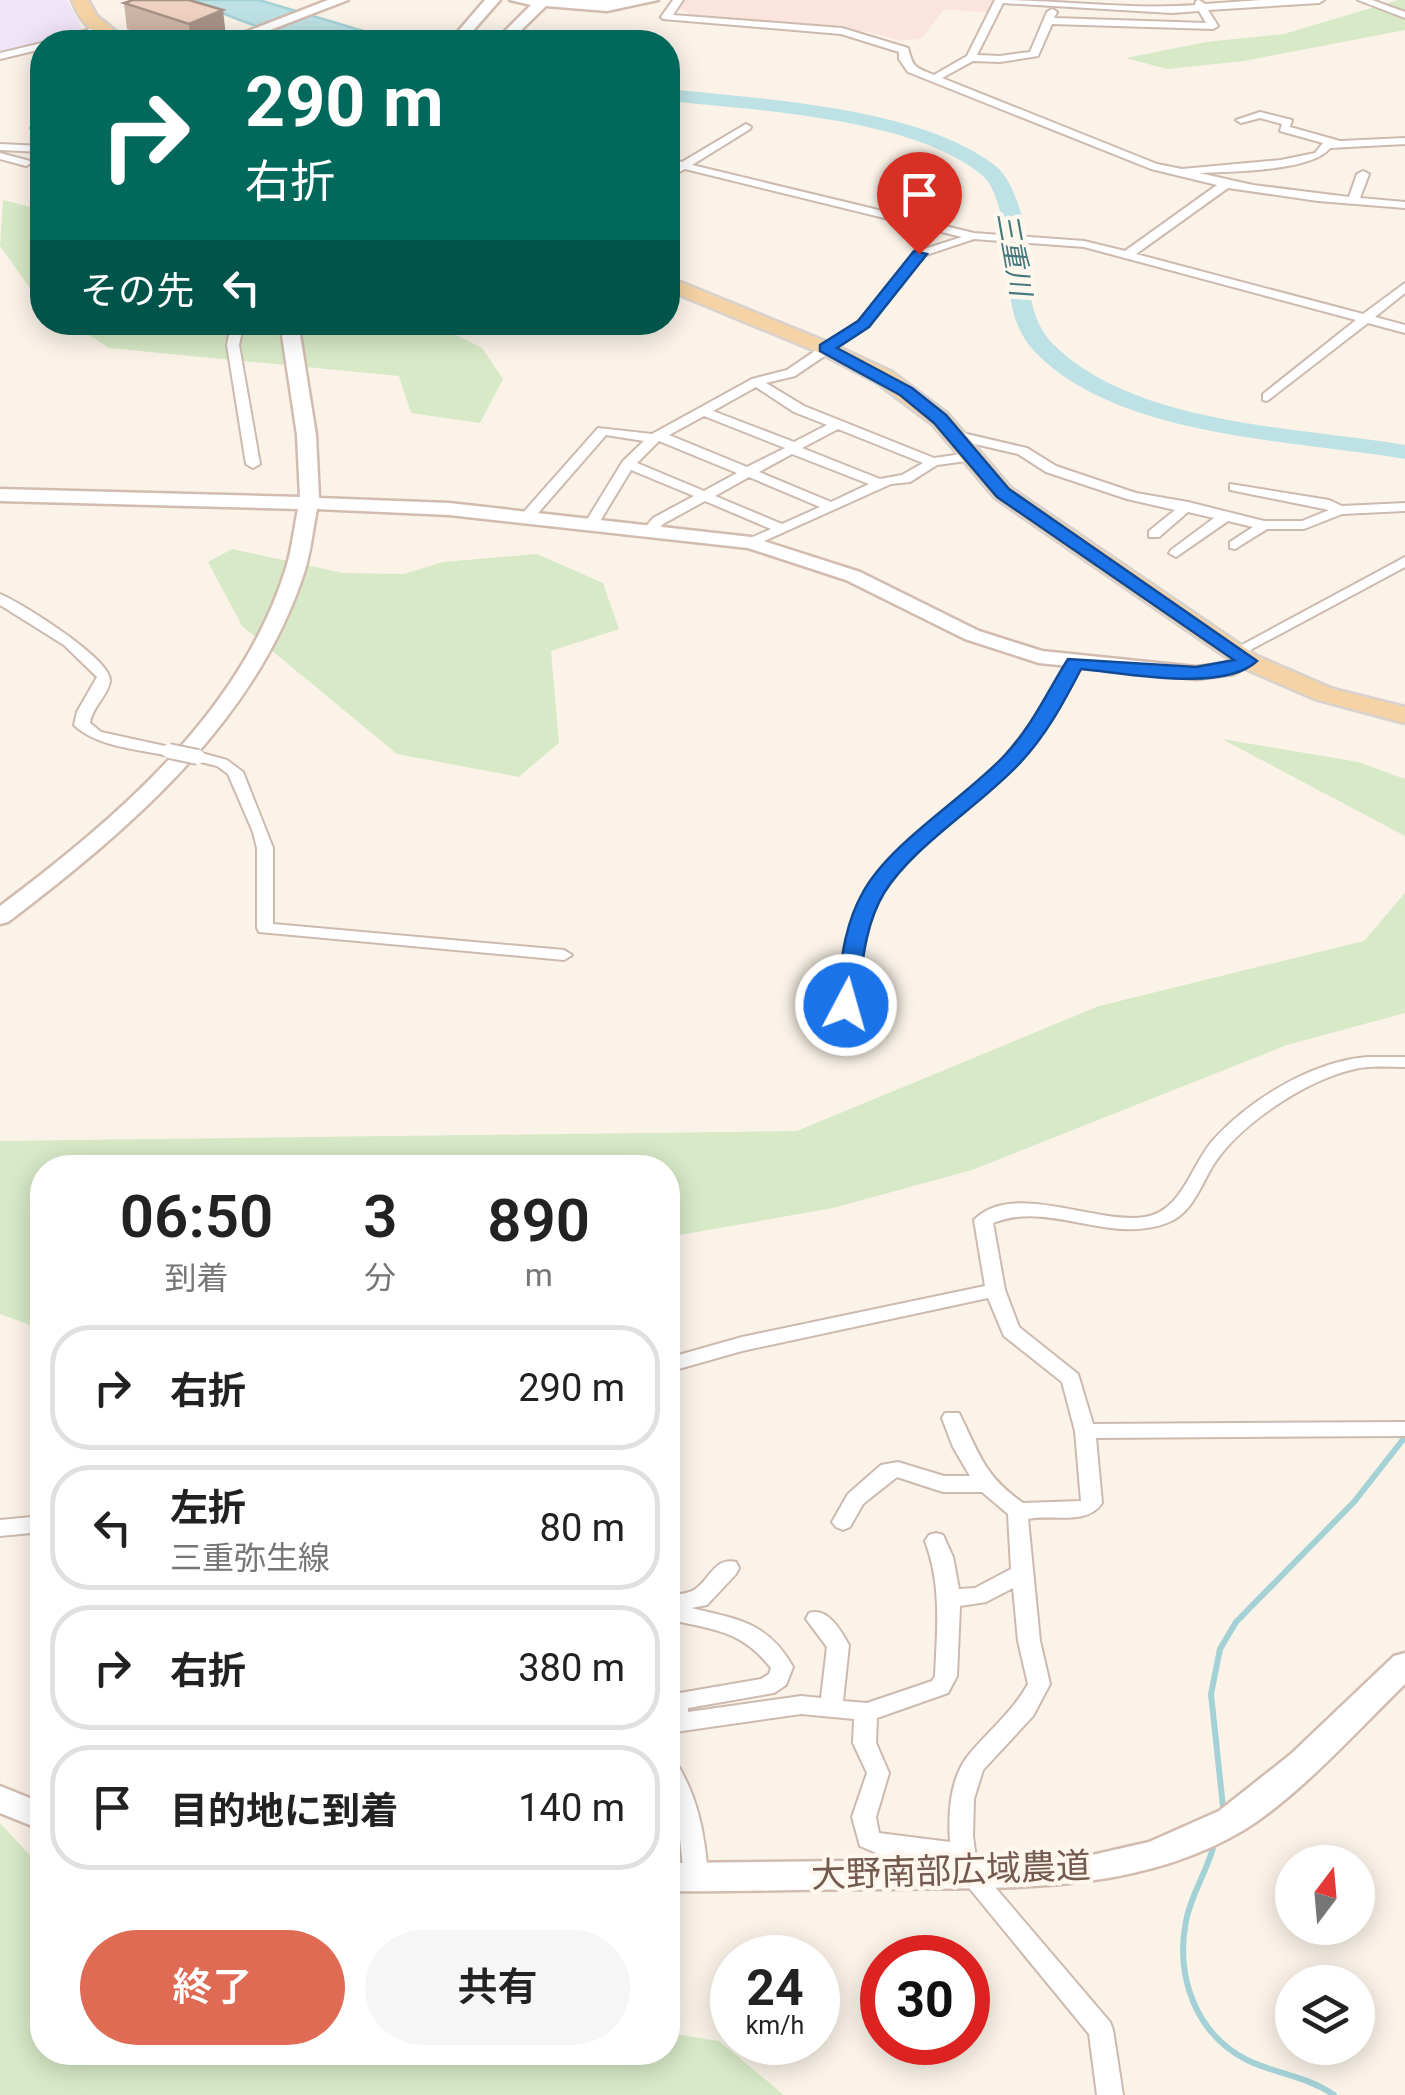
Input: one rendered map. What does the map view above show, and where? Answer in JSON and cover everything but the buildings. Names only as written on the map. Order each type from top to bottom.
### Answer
[{"type":"main road","points":[[80,0],[87,30]]},
{"type":"main road","points":[[262,30],[341,0]]},
{"type":"main road","points":[[467,30],[493,0]]},
{"type":"main road","points":[[517,0],[607,7],[651,0]]},
{"type":"main road","points":[[514,30],[544,1]]},
{"type":"main road","points":[[680,287],[825,348],[906,392],[954,436],[1003,493],[1241,657],[1295,684],[1405,715]]},
{"type":"main road","points":[[0,917],[125,815],[183,756],[254,660],[286,597],[309,503],[291,335]]},
{"type":"main road","points":[[0,495],[309,503],[651,529],[750,542],[853,576],[992,644],[1075,663],[1196,673],[1226,670],[1241,657]]},
{"type":"main road","name":"大野南部広域農道","points":[[682,1877],[967,1867],[1092,1869],[1154,1855],[1231,1821],[1303,1764],[1405,1664]]},
{"type":"main road","points":[[0,1799],[30,1812]]},
{"type":"street","points":[[678,0],[666,17],[842,31],[904,50],[912,70],[1155,167],[1186,170],[1281,164],[1319,155],[1328,146],[1405,141]]},
{"type":"street","points":[[971,58],[1000,0],[1055,4],[1319,0]]},
{"type":"street","points":[[1363,0],[1405,15]]},
{"type":"street","points":[[934,79],[971,58],[1000,60],[1034,54],[1055,4]]},
{"type":"street","points":[[1048,21],[1213,26],[1200,4]]},
{"type":"street","points":[[0,56],[30,50]]},
{"type":"street","points":[[15,54],[30,59]]},
{"type":"street","points":[[1241,120],[1272,116],[1288,122],[1284,129],[1340,144]]},
{"type":"street","points":[[680,168],[746,127]]},
{"type":"street","points":[[1,149],[30,149]]},
{"type":"street","points":[[1,149],[26,163]]},
{"type":"street","points":[[680,165],[981,237],[1070,242],[1129,254],[1405,329]]},
{"type":"street","points":[[1186,170],[1226,184],[1405,205]]},
{"type":"street","points":[[1352,201],[1364,174]]},
{"type":"street","points":[[1129,254],[1226,184]]},
{"type":"street","points":[[592,523],[628,464],[657,437],[756,382],[790,373],[863,324],[919,254],[981,237]]},
{"type":"street","points":[[1267,398],[1405,286]]},
{"type":"street","points":[[235,335],[233,346],[253,464]]},
{"type":"street","points":[[756,382],[786,402],[933,462]]},
{"type":"street","points":[[705,412],[880,484]]},
{"type":"street","points":[[651,529],[658,521],[838,424]]},
{"type":"street","points":[[527,517],[603,431],[657,437],[830,506]]},
{"type":"street","points":[[954,436],[1022,451],[1052,470],[1132,496],[1264,525],[1304,525],[1340,510],[1405,507]]},
{"type":"street","points":[[750,542],[880,484],[904,479],[933,462],[969,457]]},
{"type":"street","points":[[628,464],[782,528]]},
{"type":"street","points":[[1234,487],[1329,504],[1340,510]]},
{"type":"street","points":[[1154,534],[1188,506]]},
{"type":"street","points":[[1176,553],[1226,516]]},
{"type":"street","points":[[1235,545],[1264,525]]},
{"type":"street","points":[[1241,657],[1405,560]]},
{"type":"street","points":[[0,598],[62,635],[104,677],[102,688],[88,704],[82,725],[96,735],[222,762],[235,772],[261,832],[266,868],[265,928],[564,956]]},
{"type":"street","points":[[846,1005],[856,932],[873,893],[893,868],[1011,761],[1046,719],[1075,663]]},
{"type":"street","points":[[952,1418],[962,1453],[991,1493],[1021,1512],[1086,1509],[1092,1502],[1085,1431],[1070,1379],[1011,1331],[995,1290],[982,1230],[984,1220],[993,1214],[1033,1211],[1132,1222],[1162,1219],[1182,1206],[1210,1156],[1252,1112],[1342,1066],[1405,1062]]},
{"type":"street","points":[[680,1362],[742,1344],[995,1290]]},
{"type":"street","points":[[1085,1431],[1405,1429]]},
{"type":"street","points":[[842,1522],[854,1499],[888,1470],[898,1469],[943,1484],[985,1484]]},
{"type":"street","points":[[1021,1512],[1017,1517],[1029,1642],[1039,1684],[1025,1710],[974,1766],[962,1799],[967,1867],[1101,2030],[1110,2095]]},
{"type":"street","points":[[0,1528],[30,1525]]},
{"type":"street","points":[[680,1722],[801,1706],[868,1712],[940,1687],[946,1676],[950,1598],[943,1556],[936,1542]]},
{"type":"street","points":[[680,1601],[699,1599],[728,1568]]},
{"type":"street","points":[[950,1598],[978,1596],[1023,1574]]},
{"type":"street","points":[[680,1613],[742,1629],[764,1644],[782,1667],[778,1679],[766,1687],[680,1702]]},
{"type":"street","points":[[817,1619],[838,1646],[831,1706]]},
{"type":"street","points":[[868,1712],[861,1728],[878,1774],[864,1818],[868,1839],[967,1867]]},
{"type":"street","points":[[680,1790],[694,1843],[682,1877]]},
{"type":"shaded area","points":[[0,0],[67,0],[83,30],[30,30],[30,47],[11,52],[0,50]]},
{"type":"shaded area","points":[[684,0],[998,0],[992,13],[944,9],[922,38],[901,41],[869,32],[695,17],[678,8]]},
{"type":"green space","points":[[1405,0],[1405,30],[1244,61],[1167,69],[1126,58],[1206,42],[1284,34]]},
{"type":"green space","points":[[3,200],[30,207],[30,288],[0,246]]},
{"type":"green space","points":[[89,335],[456,335],[482,348],[503,379],[480,423],[411,413],[399,376],[109,348]]},
{"type":"green space","points":[[232,549],[343,573],[404,574],[443,562],[537,554],[603,583],[619,629],[551,651],[559,743],[519,777],[397,754],[242,626],[208,562]]},
{"type":"green space","points":[[1222,739],[1358,762],[1405,779],[1405,836]]},
{"type":"green space","points":[[1405,893],[1405,1013],[1287,1045],[972,1170],[833,1208],[680,1235],[680,1155],[30,1155],[30,1325],[0,1314],[0,1141],[797,1131],[1099,1006],[1364,941]]},
{"type":"green space","points":[[0,1823],[30,1855],[30,2065],[680,2065],[680,2035],[710,2040],[710,2065],[748,2065],[784,2095],[0,2095]]},
{"type":"water","points":[[191,0],[259,0],[360,30],[270,30]]},
{"type":"waterway","name":"三重川","points":[[680,96],[791,109],[879,125],[958,152],[990,172],[1000,185],[1014,229],[1020,299],[1032,333],[1045,349],[1079,376],[1119,396],[1215,423],[1405,452]]},
{"type":"waterway","points":[[1223,1807],[1211,1694],[1220,1649],[1236,1622],[1354,1502],[1405,1437]]},
{"type":"waterway","points":[[1213,1848],[1191,1902],[1183,1942],[1193,2002],[1214,2035],[1229,2049],[1334,2095]]},
{"type":"route","points":[[846,1005],[856,932],[873,893],[893,868],[1011,761],[1046,719],[1075,663],[1196,673],[1226,670],[1248,661],[1003,493],[924,405],[884,377],[825,348],[863,324],[919,254]]}]
